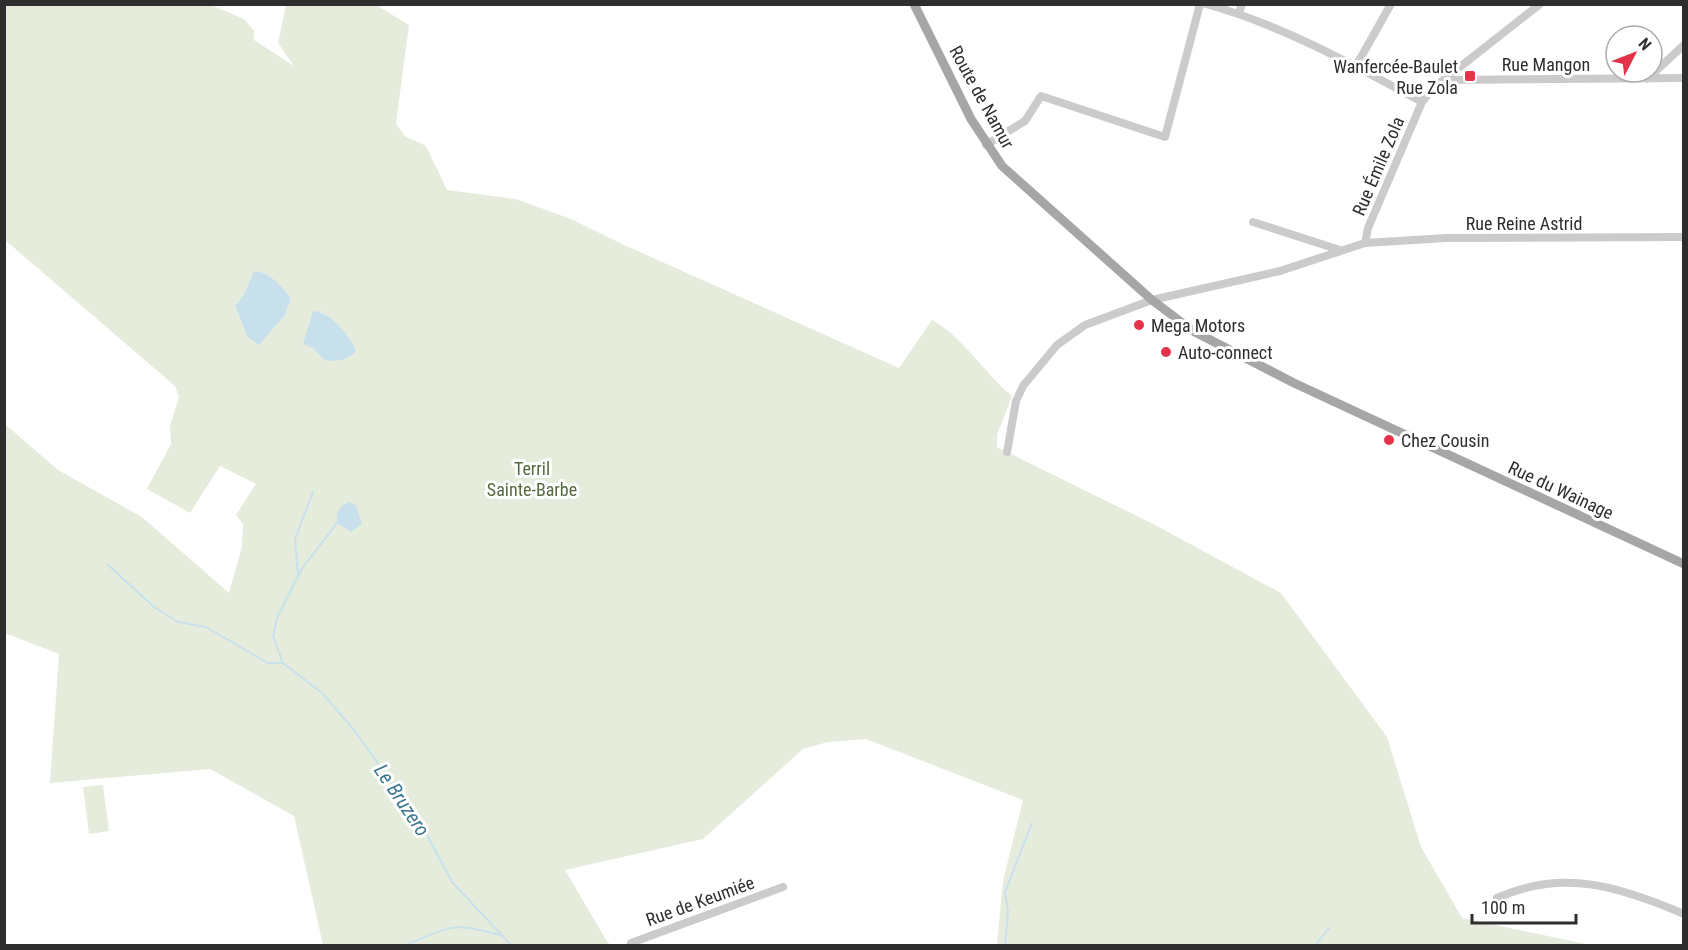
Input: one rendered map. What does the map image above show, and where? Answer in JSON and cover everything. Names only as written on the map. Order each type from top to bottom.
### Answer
[{"type":"main road","name":"Route de Namur","points":[[914,4],[986,145],[1002,166],[1088,243]]},
{"type":"main road","name":"Rue du Wainage","points":[[1088,243],[1152,300],[1193,332],[1293,383],[1683,564]]},
{"type":"street","points":[[986,145],[1025,121],[1041,96],[1165,137],[1200,4]]},
{"type":"street","points":[[1206,4],[1239,13],[1356,66],[1422,102],[1432,89],[1540,4]]},
{"type":"street","points":[[1239,13],[1242,4]]},
{"type":"street","points":[[1356,66],[1391,4]]},
{"type":"street","points":[[1664,63],[1683,45]]},
{"type":"street","name":"Rue Mangon","points":[[1664,79],[1683,78]]},
{"type":"street","name":"Rue Mangon","points":[[1444,80],[1604,79]]},
{"type":"street","name":"Rue Émile Zola","points":[[1365,243],[1368,228],[1422,102]]},
{"type":"street","points":[[1253,222],[1340,250]]},
{"type":"street","name":"Rue Reine Astrid","points":[[1007,452],[1016,401],[1023,386],[1057,345],[1085,325],[1152,300],[1280,271],[1365,243],[1446,238],[1683,237]]},
{"type":"street","points":[[1497,898],[1543,883],[1607,886],[1635,893],[1683,914]]},
{"type":"street","name":"Rue de Keumiée","points":[[630,945],[706,913],[783,887]]},
{"type":"green space","name":"Terril Sainte-Barbe","points":[[4,5],[211,5],[244,19],[254,31],[254,40],[294,66],[278,43],[286,5],[376,5],[409,25],[396,124],[405,136],[426,146],[447,190],[516,199],[571,219],[899,368],[932,320],[943,327],[964,345],[1012,396],[997,435],[997,447],[1155,525],[1281,593],[1387,737],[1421,847],[1462,918],[1591,945],[997,945],[1003,881],[1023,800],[866,739],[828,742],[803,749],[703,839],[565,870],[608,943],[613,945],[323,945],[294,816],[210,769],[50,783],[59,654],[5,633],[5,424],[58,470],[142,517],[229,593],[242,546],[243,524],[236,515],[256,484],[220,466],[190,513],[147,489],[171,444],[170,426],[179,397],[175,386],[5,240]],"holes":[[[254,271],[271,277],[291,298],[285,315],[259,345],[248,338],[235,306],[244,294]],[[320,311],[344,332],[324,360],[313,348]]]},
{"type":"green space","points":[[103,785],[109,831],[89,834],[83,787]]},
{"type":"water","points":[[254,271],[271,277],[291,298],[285,315],[259,345],[248,338],[235,306],[244,294]]},
{"type":"water","points":[[313,311],[326,315],[339,325],[356,351],[353,354],[345,359],[328,361],[324,360],[313,348],[303,344]]},
{"type":"water","points":[[349,502],[356,505],[362,524],[351,532],[337,523],[339,510]]},
{"type":"waterway","points":[[298,576],[295,539],[313,492]]},
{"type":"waterway","points":[[283,663],[273,636],[277,618],[301,570],[337,523]]},
{"type":"waterway","points":[[108,565],[154,607],[178,622],[206,627],[268,663],[283,663]]},
{"type":"waterway","name":"Le Bruzero","points":[[283,663],[322,693],[354,730],[419,820],[452,882],[512,946]]},
{"type":"waterway","points":[[1005,946],[1008,912],[1005,892],[1032,823]]},
{"type":"waterway","points":[[403,946],[451,928],[471,928],[503,936]]},
{"type":"waterway","points":[[1315,946],[1329,928]]},
{"type":"place","name":"Wanfercée-Baulet Rue Zola","points":[[1470,76]]},
{"type":"place","name":"Mega Motors","points":[[1139,325]]},
{"type":"place","name":"Auto-connect","points":[[1166,352]]},
{"type":"place","name":"Chez Cousin","points":[[1389,440]]}]
